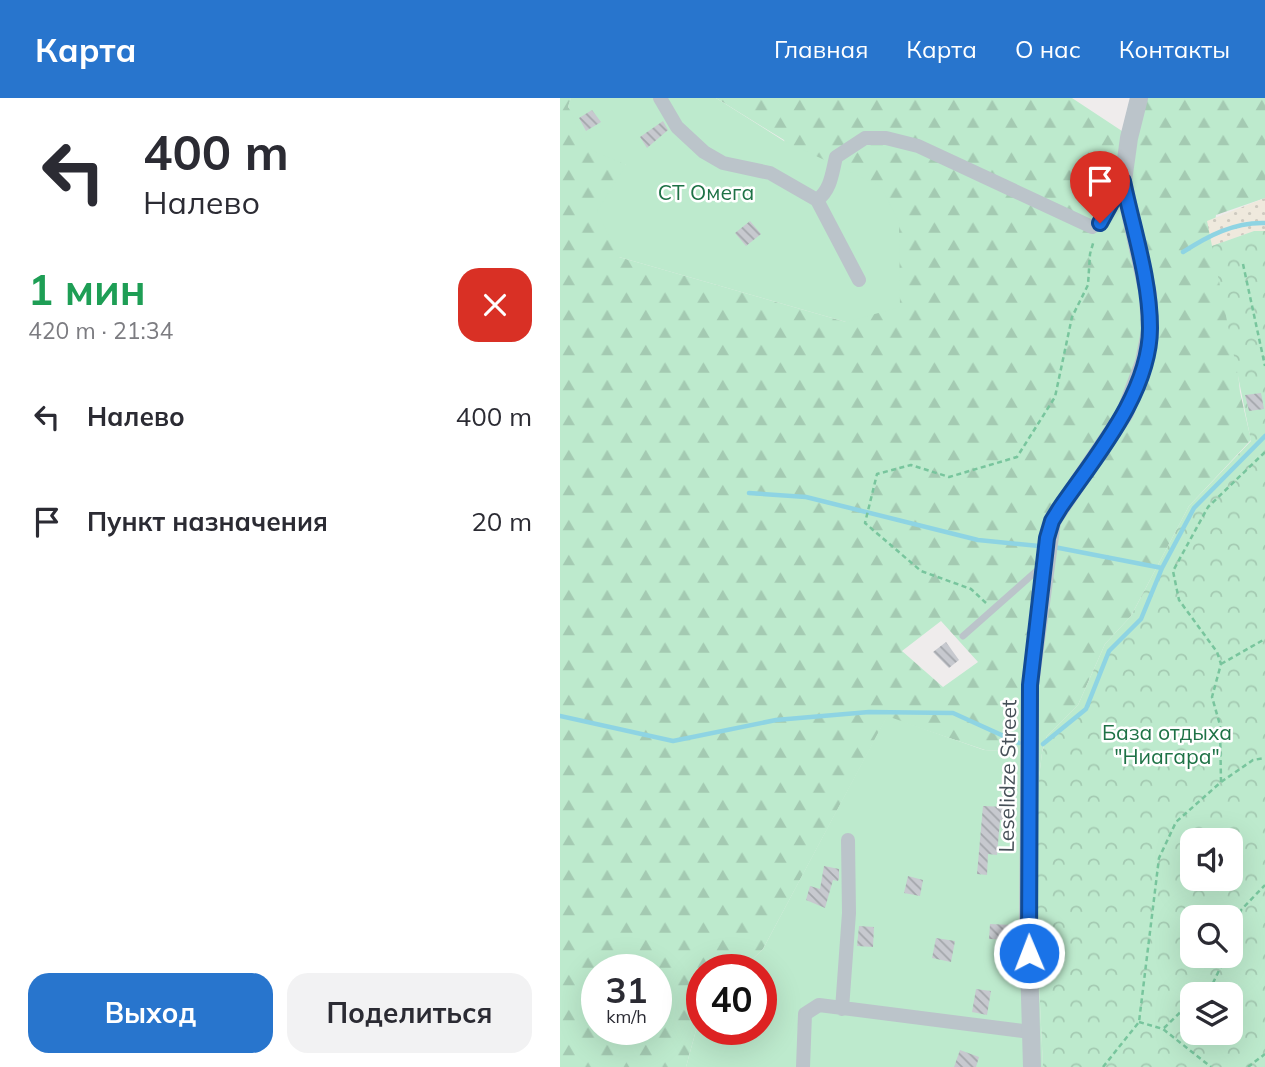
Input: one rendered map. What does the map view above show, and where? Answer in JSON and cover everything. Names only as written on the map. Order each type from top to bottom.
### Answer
[{"type":"street","points":[[660,98],[677,127],[704,152],[723,163],[770,173],[817,200],[859,280]]},
{"type":"street","name":"Leselidze Street","points":[[1032,1067],[1028,926],[1030,685],[1052,521],[1125,413],[1144,362],[1150,331],[1148,294],[1123,181],[1129,138],[1139,98]]},
{"type":"street","points":[[817,200],[824,194],[836,157],[865,138],[886,138],[918,146],[1092,227],[1100,223],[1123,181]]},
{"type":"street","points":[[842,1009],[849,914],[848,840]]},
{"type":"street","points":[[803,1067],[805,1014],[819,1005],[1031,1032]]},
{"type":"lane","points":[[963,636],[1044,565]]},
{"type":"path","points":[[993,610],[971,589],[921,571],[865,523],[877,474],[911,464],[949,477],[1017,457],[1055,397],[1072,317],[1088,285],[1090,254],[1100,223]]},
{"type":"path","points":[[1243,264],[1265,366]]},
{"type":"path","points":[[1221,782],[1220,724],[1212,697],[1221,664],[1217,652],[1179,600],[1173,571],[1208,508],[1265,452]]},
{"type":"path","points":[[1221,664],[1265,639]]},
{"type":"path","points":[[1103,1067],[1139,1021],[1158,858],[1176,822],[1221,782],[1253,760],[1265,758]]},
{"type":"path","points":[[1243,908],[1265,884]]},
{"type":"path","points":[[1163,1029],[1180,1013]]},
{"type":"path","points":[[1139,1021],[1163,1029],[1212,1067]]},
{"type":"path","points":[[1248,1067],[1265,1054]]},
{"type":"green space","points":[[560,98],[571,98],[568,107],[626,165],[619,257],[846,322],[784,140],[716,98],[1072,98],[1125,133],[1133,98],[1265,98],[1265,198],[1216,215],[1212,245],[1224,242],[1240,392],[1251,440],[1189,506],[1131,616],[1105,644],[1078,705],[1047,736],[1042,752],[1175,605],[1042,754],[985,750],[887,717],[763,949],[758,954],[686,954],[686,1045],[692,1045],[686,1067],[560,1067]],"holes":[[[941,621],[978,662],[943,687],[902,651]]]},
{"type":"green space","name":"СТ Омега","points":[[571,98],[716,98],[784,141],[880,186],[899,221],[900,307],[846,322],[619,257],[597,211],[626,165],[587,148],[568,106]]},
{"type":"green space","name":"База отдыха \"Ниагара\"","points":[[1254,231],[1265,231],[1265,1067],[1043,1067],[1032,835],[1042,753],[1047,736],[1078,705],[1105,644],[1131,616],[1189,506],[1251,441],[1212,246]]},
{"type":"green space","points":[[887,716],[984,750],[1042,753],[1032,835],[1043,1067],[686,1067],[692,1045],[777,1045],[777,954],[758,954],[763,949]]},
{"type":"sand","points":[[1265,198],[1265,231],[1254,231],[1212,246],[1207,221]]},
{"type":"building","points":[[592,110],[601,122],[586,131],[579,118]]},
{"type":"building","points":[[663,121],[668,130],[647,148],[640,137]]},
{"type":"building","points":[[750,221],[761,234],[746,246],[735,233]]},
{"type":"building","points":[[1261,393],[1264,409],[1249,411],[1245,395]]},
{"type":"building","points":[[946,642],[959,660],[949,668],[933,652]]},
{"type":"building","points":[[983,806],[1007,807],[1007,820],[1000,820],[997,855],[988,854],[987,875],[977,874]]},
{"type":"building","points":[[824,866],[839,869],[838,881],[833,880],[825,908],[806,900],[810,886],[820,889]]},
{"type":"building","points":[[908,876],[923,880],[920,896],[904,893]]},
{"type":"building","points":[[990,924],[1012,925],[1012,940],[989,939]]},
{"type":"building","points":[[859,926],[874,927],[873,947],[857,946]]},
{"type":"building","points":[[936,938],[955,941],[951,962],[932,958]]},
{"type":"building","points":[[976,989],[991,991],[987,1015],[972,1012]]},
{"type":"building","points":[[960,1050],[979,1057],[976,1067],[954,1067]]},
{"type":"waterway","points":[[1183,252],[1222,231],[1265,223]]},
{"type":"waterway","points":[[1043,744],[1086,709],[1109,651],[1141,619],[1162,568],[1194,508],[1265,436]]},
{"type":"waterway","points":[[749,493],[806,497],[978,540],[1039,546]]},
{"type":"waterway","points":[[1054,547],[1162,568]]},
{"type":"waterway","points":[[560,716],[673,741],[776,720],[869,712],[953,713],[1019,743]]},
{"type":"route","points":[[1029,953],[1030,685],[1047,538],[1052,521],[1060,508],[1125,413],[1144,362],[1150,331],[1148,294],[1123,181],[1116,199],[1100,223]]}]
